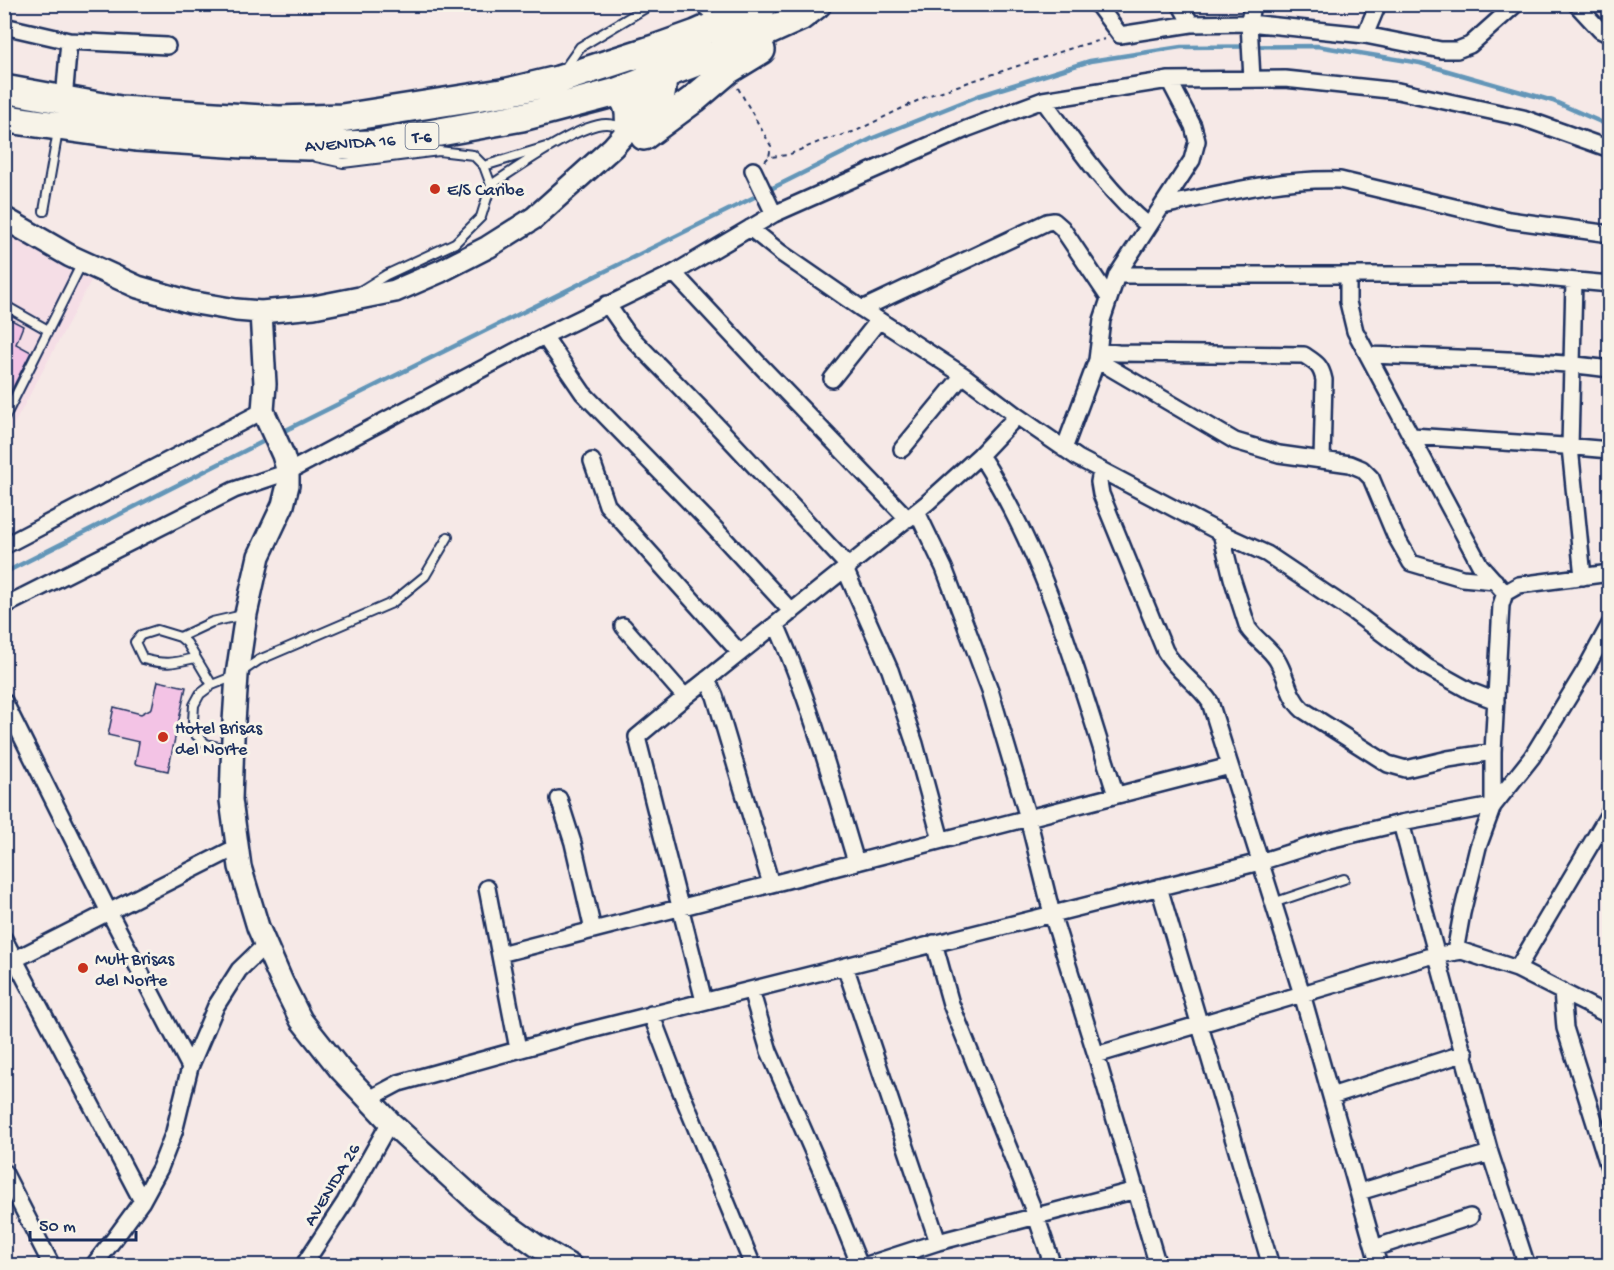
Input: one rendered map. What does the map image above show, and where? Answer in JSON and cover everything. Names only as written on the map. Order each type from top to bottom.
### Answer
[{"type":"highway","name":"AVENIDA 16","points":[[4,89],[120,110],[279,120],[342,118],[508,92],[558,80],[650,51],[764,4]]},
{"type":"highway","name":"AVENIDA 16","points":[[4,117],[136,137],[309,146],[374,144],[522,117],[617,92],[715,55],[809,11]]},
{"type":"highway","name":"T-6","points":[[636,133],[694,99],[728,70],[782,37],[809,11]]},
{"type":"highway","points":[[617,92],[622,96],[630,113],[636,133]]},
{"type":"street","points":[[1097,4],[1120,35],[1191,24],[1249,22],[1365,35],[1441,50],[1456,50],[1470,45],[1516,4]]},
{"type":"street","points":[[1180,4],[1191,24]]},
{"type":"street","points":[[1252,4],[1249,22],[1252,80]]},
{"type":"street","points":[[1365,35],[1378,4]]},
{"type":"street","points":[[1576,4],[1606,29]]},
{"type":"street","points":[[4,26],[69,41],[167,46]]},
{"type":"street","points":[[64,100],[69,41]]},
{"type":"street","points":[[4,218],[82,262],[138,287],[190,302],[261,312],[314,307],[395,291],[488,248],[534,218],[613,147],[636,133],[659,77],[650,51]]},
{"type":"street","points":[[4,606],[285,464],[674,273],[774,214],[966,129],[1043,100],[1169,80],[1285,79],[1398,91],[1523,118],[1610,150]]},
{"type":"street","points":[[1064,448],[1097,356],[1102,320],[1117,275],[1192,160],[1197,141],[1193,126],[1169,80]]},
{"type":"street","points":[[1043,100],[1088,161],[1133,213],[1149,226]]},
{"type":"street","points":[[753,170],[774,214]]},
{"type":"street","points":[[1162,206],[1243,189],[1313,179],[1340,180],[1509,220],[1610,234]]},
{"type":"street","points":[[862,309],[1047,222],[1054,221],[1062,228],[1109,298]]},
{"type":"street","points":[[750,228],[781,253],[963,375],[1064,448],[1101,471],[1267,554],[1355,613],[1426,667],[1470,691],[1496,701]]},
{"type":"street","points":[[674,273],[758,363],[912,515],[944,568],[990,690],[1028,818],[1052,914],[1158,1266]]},
{"type":"street","points":[[1117,275],[1511,275],[1610,284]]},
{"type":"street","points":[[1348,275],[1348,302],[1355,331],[1480,565],[1500,587],[1493,806]]},
{"type":"street","points":[[1574,281],[1570,447],[1583,577]]},
{"type":"street","points":[[607,304],[628,334],[714,423],[847,568],[890,670],[915,744],[941,840]]},
{"type":"street","points":[[261,312],[266,416],[285,464],[288,485],[283,506],[259,556],[246,614],[237,675],[231,801],[240,867],[258,927],[301,1020],[339,1068],[390,1122],[484,1208],[537,1246],[571,1266]]},
{"type":"street","points":[[832,379],[879,320]]},
{"type":"street","points":[[544,336],[583,393],[707,520],[792,612]]},
{"type":"street","points":[[1097,356],[1118,353],[1304,355],[1317,364],[1324,380],[1322,460]]},
{"type":"street","points":[[1368,355],[1495,360],[1610,369]]},
{"type":"street","points":[[1097,356],[1235,441],[1280,454],[1350,464],[1362,469],[1371,478],[1395,535],[1411,563],[1500,587],[1610,573]]},
{"type":"street","points":[[902,449],[963,375]]},
{"type":"street","points":[[4,546],[266,416]]},
{"type":"street","points":[[704,1001],[637,737],[912,515],[980,455],[1017,416]]},
{"type":"street","points":[[1412,436],[1610,450]]},
{"type":"street","points":[[980,455],[998,483],[1039,567],[1072,657],[1116,795]]},
{"type":"street","points":[[591,461],[607,505],[740,653]]},
{"type":"street","points":[[1101,471],[1098,482],[1101,494],[1164,651],[1172,663],[1203,691],[1210,702],[1302,994],[1379,1266]]},
{"type":"street","points":[[1221,533],[1248,628],[1277,660],[1295,703],[1303,710],[1388,764],[1406,769],[1493,752]]},
{"type":"street","points":[[776,624],[813,718],[856,862]]},
{"type":"street","points":[[1455,952],[1478,847],[1493,806],[1532,757],[1584,672],[1610,624]]},
{"type":"street","points":[[623,626],[685,696]]},
{"type":"street","points":[[707,679],[716,696],[771,884]]},
{"type":"street","points":[[4,701],[109,912],[190,1067]]},
{"type":"street","points":[[500,954],[1230,766]]},
{"type":"street","points":[[559,799],[573,843],[593,930]]},
{"type":"street","points":[[369,1100],[399,1083],[651,1014],[1260,862],[1329,840],[1401,823],[1493,806]]},
{"type":"street","points":[[1517,969],[1610,813]]},
{"type":"street","points":[[1401,823],[1490,1153],[1527,1266]]},
{"type":"street","points":[[10,962],[237,848]]},
{"type":"street","points":[[1159,887],[1271,1266]]},
{"type":"street","points":[[487,888],[518,1049]]},
{"type":"street","points":[[4,939],[10,962],[142,1201]]},
{"type":"street","points":[[934,944],[951,1004],[1036,1216],[1053,1266]]},
{"type":"street","points":[[93,1266],[142,1201],[160,1168],[174,1132],[190,1067],[216,1006],[239,970],[266,945]]},
{"type":"street","points":[[1096,1055],[1436,955],[1462,951],[1517,969],[1608,1012]]},
{"type":"street","points":[[845,966],[938,1242]]},
{"type":"street","points":[[751,990],[769,1051],[865,1265],[938,1242],[1136,1190]]},
{"type":"street","points":[[1562,991],[1565,1028],[1610,1171]]},
{"type":"street","points":[[651,1014],[753,1266]]},
{"type":"street","points":[[1331,1096],[1464,1053]]},
{"type":"street","name":"AVENIDA 26","points":[[303,1266],[345,1202],[390,1122]]},
{"type":"street","points":[[1359,1192],[1490,1153]]},
{"type":"street","points":[[4,1172],[52,1266]]},
{"type":"street","points":[[1374,1248],[1470,1217]]},
{"type":"lane","points":[[558,80],[573,54],[580,47],[612,30],[652,4]]},
{"type":"lane","points":[[697,4],[720,24]]},
{"type":"lane","points":[[491,185],[556,144],[594,126],[607,124],[636,133]]},
{"type":"lane","points":[[44,211],[58,127]]},
{"type":"lane","points":[[261,144],[302,154]]},
{"type":"lane","points":[[484,166],[556,144]]},
{"type":"lane","points":[[312,156],[343,163],[439,151],[473,155],[484,166],[491,185],[481,217],[455,243],[386,275],[346,300]]},
{"type":"lane","points":[[4,419],[82,262]]},
{"type":"lane","points":[[4,305],[48,330]]},
{"type":"lane","points":[[232,750],[206,744],[196,735],[193,721],[194,705],[200,694],[212,685],[237,675],[259,660],[392,603],[425,576],[447,537]]},
{"type":"lane","points":[[180,637],[212,622],[246,614]]},
{"type":"lane","points":[[195,658],[171,664],[160,664],[143,658],[135,642],[141,635],[158,630],[180,637],[187,643],[212,685]]},
{"type":"lane","points":[[1273,903],[1344,879]]},
{"type":"path","points":[[753,170],[770,158],[788,156],[821,141],[856,131],[927,96],[1078,46],[1120,35]]},
{"type":"path","points":[[728,70],[771,147],[770,158]]},
{"type":"shaded area","points":[[5,230],[93,277],[5,441]]},
{"type":"building","points":[[4,316],[23,326],[16,344],[31,352],[4,405]]},
{"type":"building","name":"Hotel Brisas del Norte","points":[[158,681],[186,687],[168,771],[135,764],[139,742],[108,735],[114,707],[141,714],[152,708]]},
{"type":"waterway","points":[[280,433],[873,138],[978,96],[1090,61],[1181,47],[1317,46],[1420,63],[1553,101],[1610,126]]},
{"type":"waterway","points":[[4,573],[270,438]]},
{"type":"place","name":"E/S Caribe","points":[[435,189]]},
{"type":"place","name":"Hotel Brisas del Norte","points":[[163,737]]},
{"type":"place","name":"Mult Brisas del Norte","points":[[83,968]]}]
